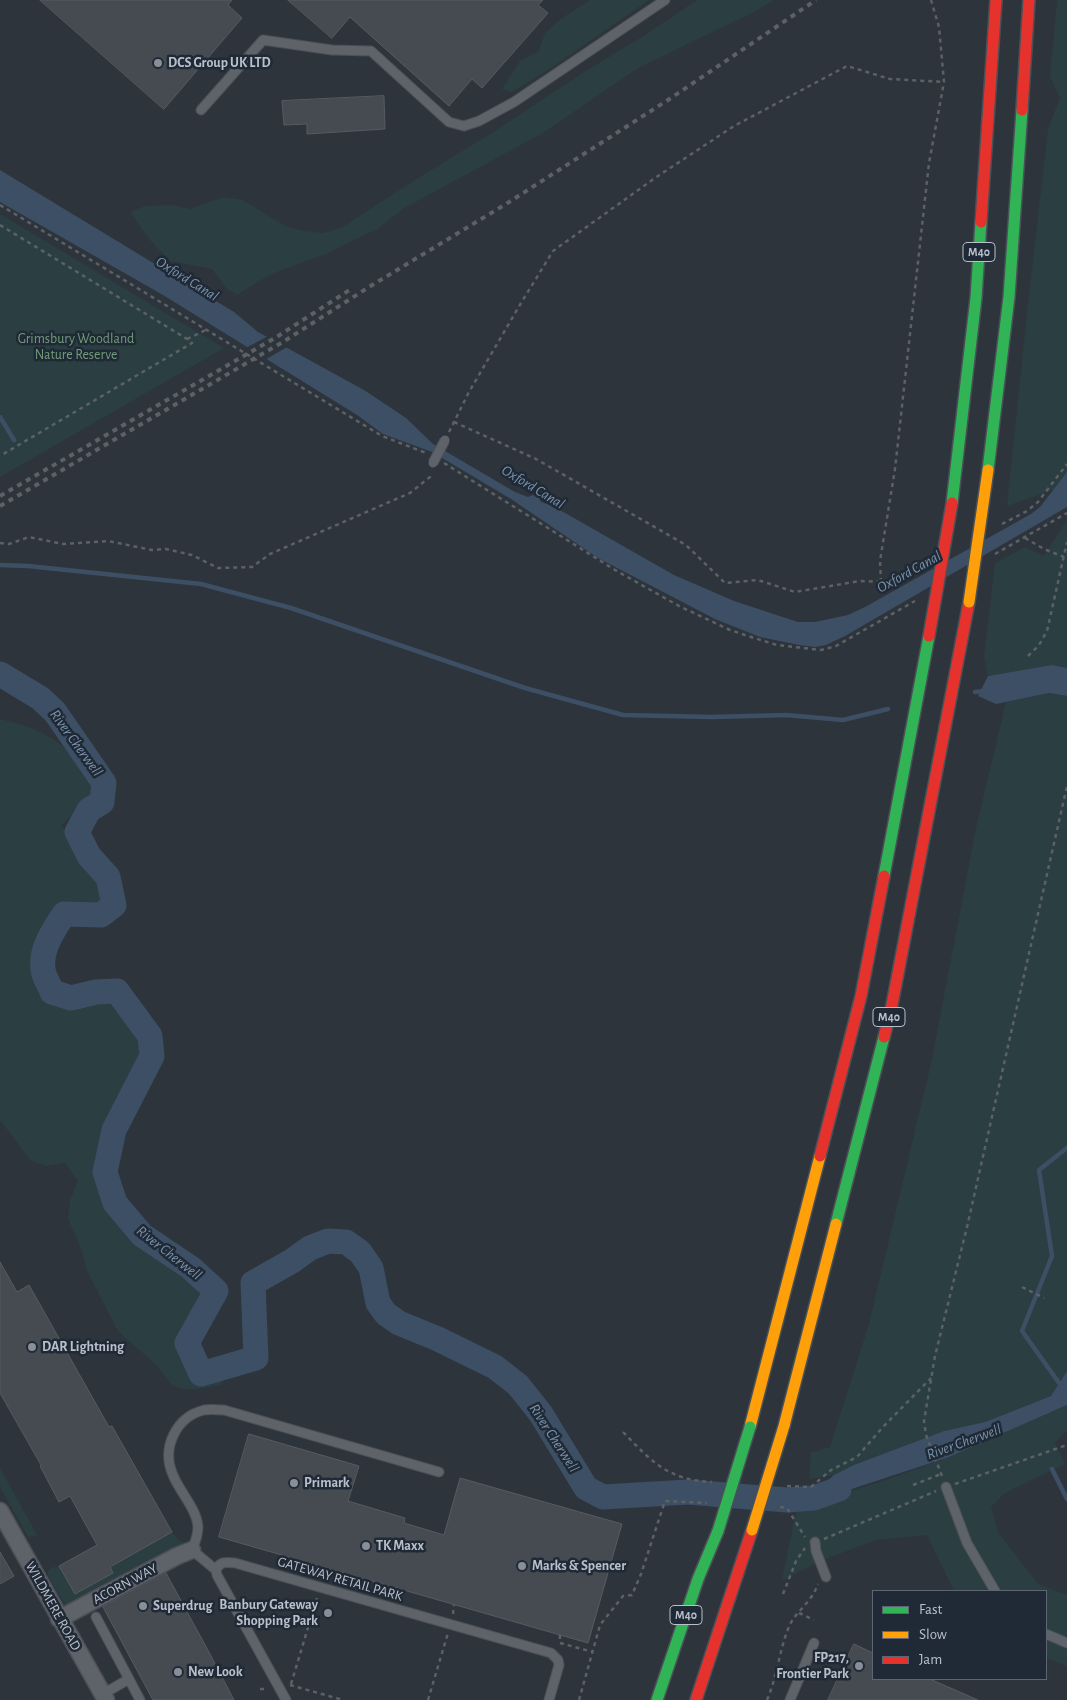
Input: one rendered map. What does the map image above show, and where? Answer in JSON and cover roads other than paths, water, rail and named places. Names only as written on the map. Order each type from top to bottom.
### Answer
[{"type":"highway","name":"M40","points":[[647,1700],[718,1531],[750,1427],[861,996],[929,636],[952,503],[976,298],[996,0]]},
{"type":"highway","name":"M40","points":[[696,1700],[784,1426],[891,1010],[969,602],[988,470],[1009,297],[1029,0]]},
{"type":"highway","name":"M40","points":[[657,1700],[698,1580]]},
{"type":"street","name":"WILDMERE ROAD","points":[[0,1511],[104,1697]]},
{"type":"street","name":"ACORN WAY","points":[[60,1619],[176,1556],[192,1550]]},
{"type":"lane","points":[[201,110],[263,40],[332,50],[371,51],[449,122],[464,126],[479,121],[514,102],[665,0]]},
{"type":"lane","points":[[433,459],[446,440]]},
{"type":"lane","points":[[286,1700],[216,1570],[192,1550],[198,1527],[191,1508],[172,1474],[168,1457],[172,1438],[179,1424],[192,1414],[206,1410],[224,1410],[439,1472]]},
{"type":"lane","points":[[946,1487],[968,1543],[994,1590]]},
{"type":"lane","points":[[812,1541],[824,1573]]},
{"type":"lane","name":"GATEWAY RETAIL PARK","points":[[216,1570],[218,1565],[223,1562],[234,1563],[552,1653],[560,1665],[549,1700]]},
{"type":"lane","points":[[96,1617],[140,1700]]},
{"type":"lane","points":[[1047,1634],[1067,1643]]},
{"type":"lane","points":[[790,1700],[814,1643]]},
{"type":"lane","points":[[104,1697],[129,1679]]},
{"type":"water","points":[[0,170],[234,312],[258,332],[364,390],[406,418],[433,444],[515,492],[528,497],[533,495],[539,497],[541,502],[551,505],[674,575],[734,601],[798,622],[815,622],[848,615],[865,607],[1031,514],[1040,507],[1067,472],[1067,507],[845,636],[826,645],[815,647],[760,637],[715,619],[598,558],[511,499],[432,452],[383,434],[357,415],[163,295],[0,202]]},
{"type":"water","points":[[1052,665],[1067,668],[1067,696],[1049,693],[996,704],[978,696],[988,676]]},
{"type":"water","points":[[1067,1371],[1067,1405],[949,1457],[797,1507],[834,1475],[854,1465],[944,1431],[985,1422],[1051,1396]]},
{"type":"waterway","points":[[0,417],[14,440]]},
{"type":"waterway","points":[[0,565],[28,566],[201,584],[291,608],[525,688],[623,715],[712,717],[786,715],[843,720],[888,709]]},
{"type":"waterway","name":"River Cherwell","points":[[0,674],[40,698],[55,712],[104,783],[102,802],[89,810],[77,832],[89,856],[108,877],[114,905],[101,915],[64,914],[51,935],[45,950],[43,958],[44,974],[52,992],[71,998],[96,992],[117,991],[150,1036],[152,1056],[114,1130],[105,1172],[115,1203],[142,1235],[191,1268],[216,1291],[187,1343],[201,1374],[256,1358],[253,1283],[292,1261],[310,1248],[328,1241],[346,1242],[360,1252],[371,1268],[378,1303],[386,1314],[399,1323],[438,1339],[495,1367],[518,1385],[541,1414],[586,1488],[603,1497],[688,1492],[787,1500],[814,1498],[839,1489]]},
{"type":"waterway","points":[[975,692],[984,691]]},
{"type":"waterway","points":[[1062,1387],[1022,1331],[1052,1256],[1039,1170],[1067,1148]]},
{"type":"waterway","points":[[1052,1469],[1067,1499]]},
{"type":"railway","points":[[0,506],[283,342],[369,287],[506,204],[671,98],[816,0]]},
{"type":"railway","points":[[0,496],[275,338],[351,289]]},
{"type":"place","name":"DCS Group UK LTD","points":[[158,63]]},
{"type":"place","name":"DAR Lightning","points":[[32,1347]]},
{"type":"place","name":"Primark","points":[[294,1483]]},
{"type":"place","name":"TK Maxx","points":[[366,1546]]},
{"type":"place","name":"Marks & Spencer","points":[[522,1566]]},
{"type":"place","name":"Superdrug","points":[[143,1606]]},
{"type":"place","name":"Banbury Gateway Shopping Park","points":[[328,1613]]},
{"type":"place","name":"FP217, Frontier Park","points":[[859,1666]]},
{"type":"place","name":"New Look","points":[[178,1672]]},
{"type":"water label","name":"Oxford Canal","points":[[187,279]]},
{"type":"water label","name":"Oxford Canal","points":[[533,487]]},
{"type":"water label","name":"Oxford Canal","points":[[909,572]]},
{"type":"park label","name":"Grimsbury Woodland Nature Reserve","points":[[76,348]]}]
